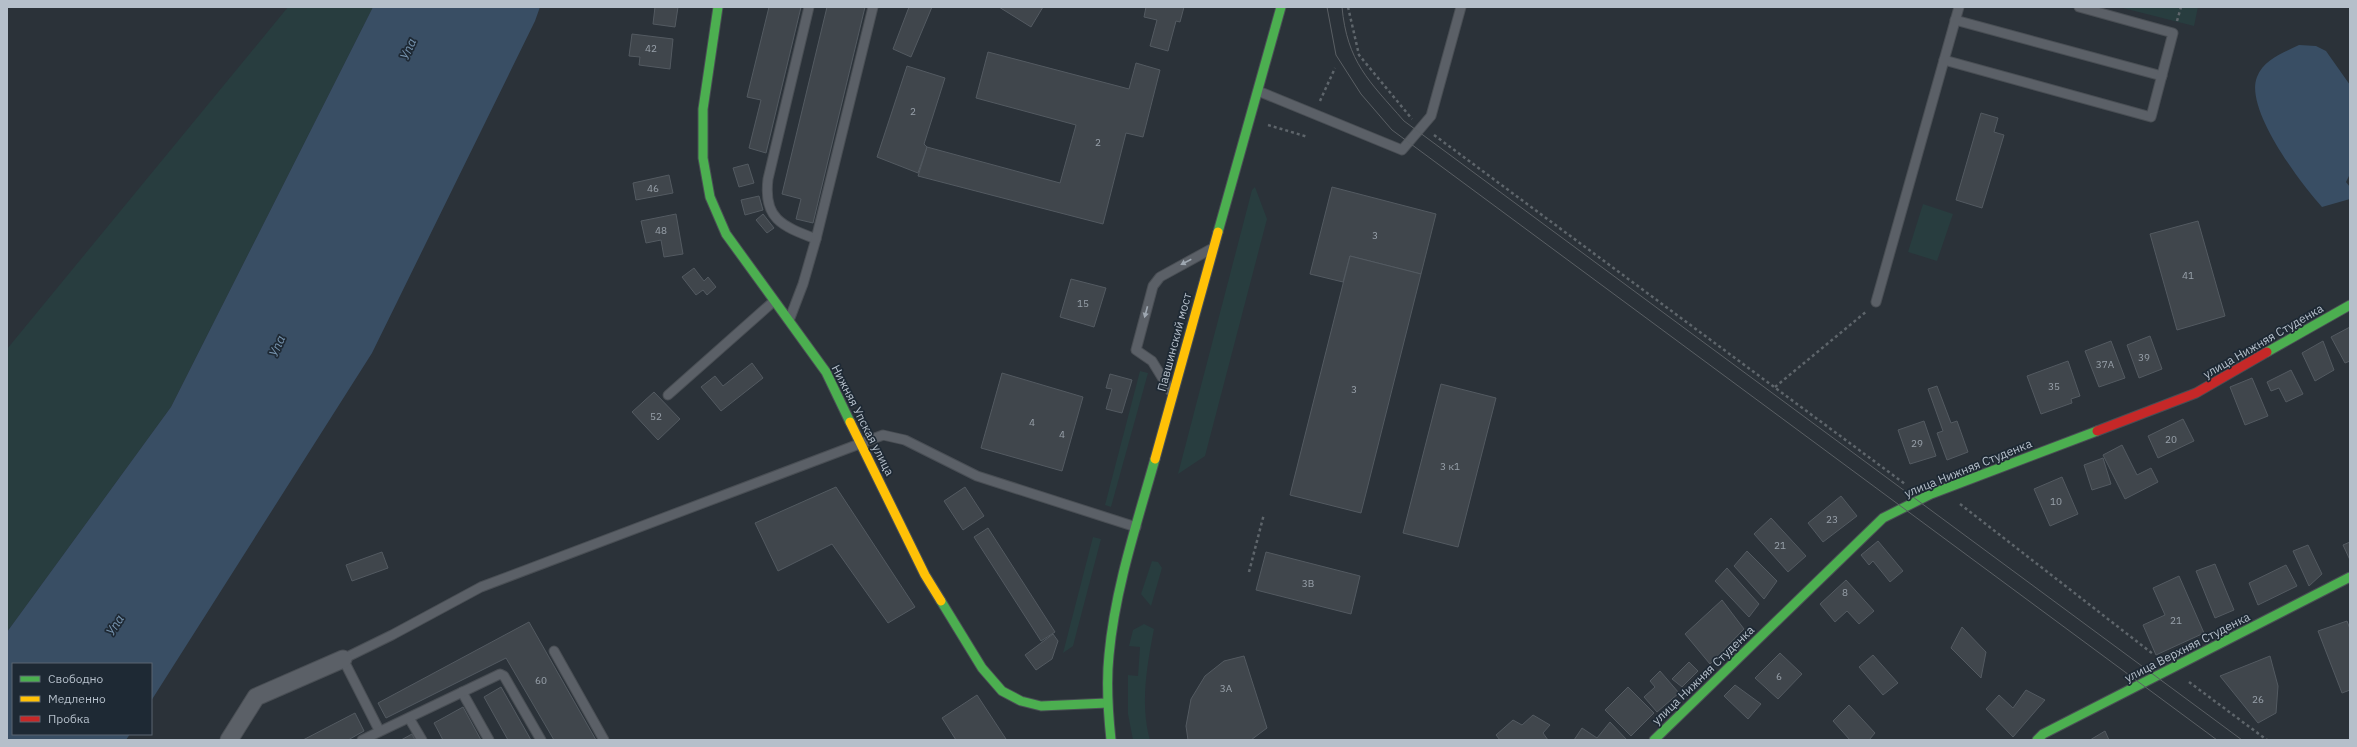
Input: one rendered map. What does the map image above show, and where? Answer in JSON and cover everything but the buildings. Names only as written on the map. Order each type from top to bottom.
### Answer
[{"type":"street","name":"Нижняя Упская улица","points":[[718,7],[703,109],[705,177],[710,197],[726,234],[788,322],[826,372],[862,442],[926,575],[982,668],[1002,691],[1021,701],[1041,706],[1107,703]]},
{"type":"street","name":"Павшинский мост","points":[[1111,740],[1107,703],[1109,644],[1118,600],[1136,527],[1212,248],[1281,7]]},
{"type":"street","name":"улица Нижняя Cтуденкa","points":[[1654,740],[1883,518],[1942,490],[2196,393],[2350,305]]},
{"type":"street","name":"улица Верхняя Студенка","points":[[2037,740],[2043,734],[2350,578]]},
{"type":"street","points":[[230,740],[256,697],[343,659]]},
{"type":"lane","points":[[809,7],[768,179],[766,196],[771,211],[786,226],[816,239]]},
{"type":"lane","points":[[788,322],[803,284],[816,239],[873,7]]},
{"type":"lane","points":[[1258,91],[1402,150],[1431,116],[1461,7]]},
{"type":"lane","points":[[1876,302],[1959,7]]},
{"type":"lane","points":[[1944,60],[2151,117],[2173,33],[2079,7]]},
{"type":"lane","points":[[1955,20],[2162,76]]},
{"type":"lane","points":[[1173,395],[1152,361],[1136,350],[1154,286],[1160,277],[1212,248]]},
{"type":"lane","points":[[668,395],[774,301]]},
{"type":"lane","points":[[380,730],[343,659],[392,635],[481,587],[883,435],[905,440],[977,476],[1136,527]]},
{"type":"lane","points":[[554,651],[604,740]]},
{"type":"lane","points":[[362,740],[497,674],[502,674],[541,740]]},
{"type":"lane","points":[[462,692],[489,740]]},
{"type":"lane","points":[[409,718],[422,740]]},
{"type":"path","points":[[1348,7],[1360,55],[1410,117],[1924,498]]},
{"type":"path","points":[[1314,114],[1335,68]]},
{"type":"path","points":[[1775,387],[1876,302]]},
{"type":"path","points":[[1942,490],[2171,668],[2267,740]]},
{"type":"path","points":[[1249,572],[1264,514]]},
{"type":"green space","points":[[288,7],[373,7],[171,407],[7,632],[7,349]]},
{"type":"green space","points":[[2119,7],[2198,7],[2194,26]]},
{"type":"green space","points":[[1255,187],[1267,219],[1205,456],[1178,474],[1252,190]]},
{"type":"green space","points":[[1923,204],[1953,214],[1937,261],[1908,252]]},
{"type":"green space","points":[[1140,371],[1148,373],[1111,507],[1105,505]]},
{"type":"green space","points":[[1093,537],[1101,539],[1073,646],[1063,653]]},
{"type":"green space","points":[[1152,561],[1158,562],[1162,568],[1151,606],[1141,594]]},
{"type":"green space","points":[[1144,624],[1154,629],[1147,670],[1145,699],[1145,713],[1150,740],[1133,740],[1128,714],[1128,675],[1138,676],[1140,647],[1129,646],[1133,630]]},
{"type":"water","name":"Упа","points":[[373,7],[540,7],[535,21],[372,353],[152,699],[152,663],[12,663],[12,735],[129,735],[126,740],[7,740],[7,632],[171,407]]},
{"type":"water","points":[[2299,45],[2316,46],[2326,51],[2350,85],[2350,174],[2346,182],[2350,187],[2350,199],[2322,207],[2289,164],[2266,126],[2259,108],[2255,91],[2257,77],[2264,66],[2275,57]]},
{"type":"tram line","points":[[1327,7],[1336,55],[1361,94],[1392,130],[2217,740]]},
{"type":"tram line","points":[[1342,7],[1349,42],[1362,70],[1370,82],[1404,121],[2242,740]]},
{"type":"traffic: fast","points":[[718,7],[703,109],[703,158],[710,197],[726,234],[826,372],[850,422]]},
{"type":"traffic: fast","points":[[1218,232],[1281,7]]},
{"type":"traffic: fast","points":[[2267,352],[2350,305]]},
{"type":"traffic: fast","points":[[1654,740],[1883,518],[1931,494],[2097,431]]},
{"type":"traffic: fast","points":[[1111,740],[1108,708],[1108,666],[1112,630],[1121,581],[1155,459]]},
{"type":"traffic: fast","points":[[2037,740],[2043,734],[2350,577]]},
{"type":"traffic: fast","points":[[941,601],[982,668],[1002,691],[1021,701],[1041,706],[1107,703]]},
{"type":"traffic: slow","points":[[1155,459],[1218,232]]},
{"type":"traffic: slow","points":[[850,422],[925,575],[941,601]]},
{"type":"traffic: jam","points":[[2097,431],[2196,393],[2267,352]]}]
